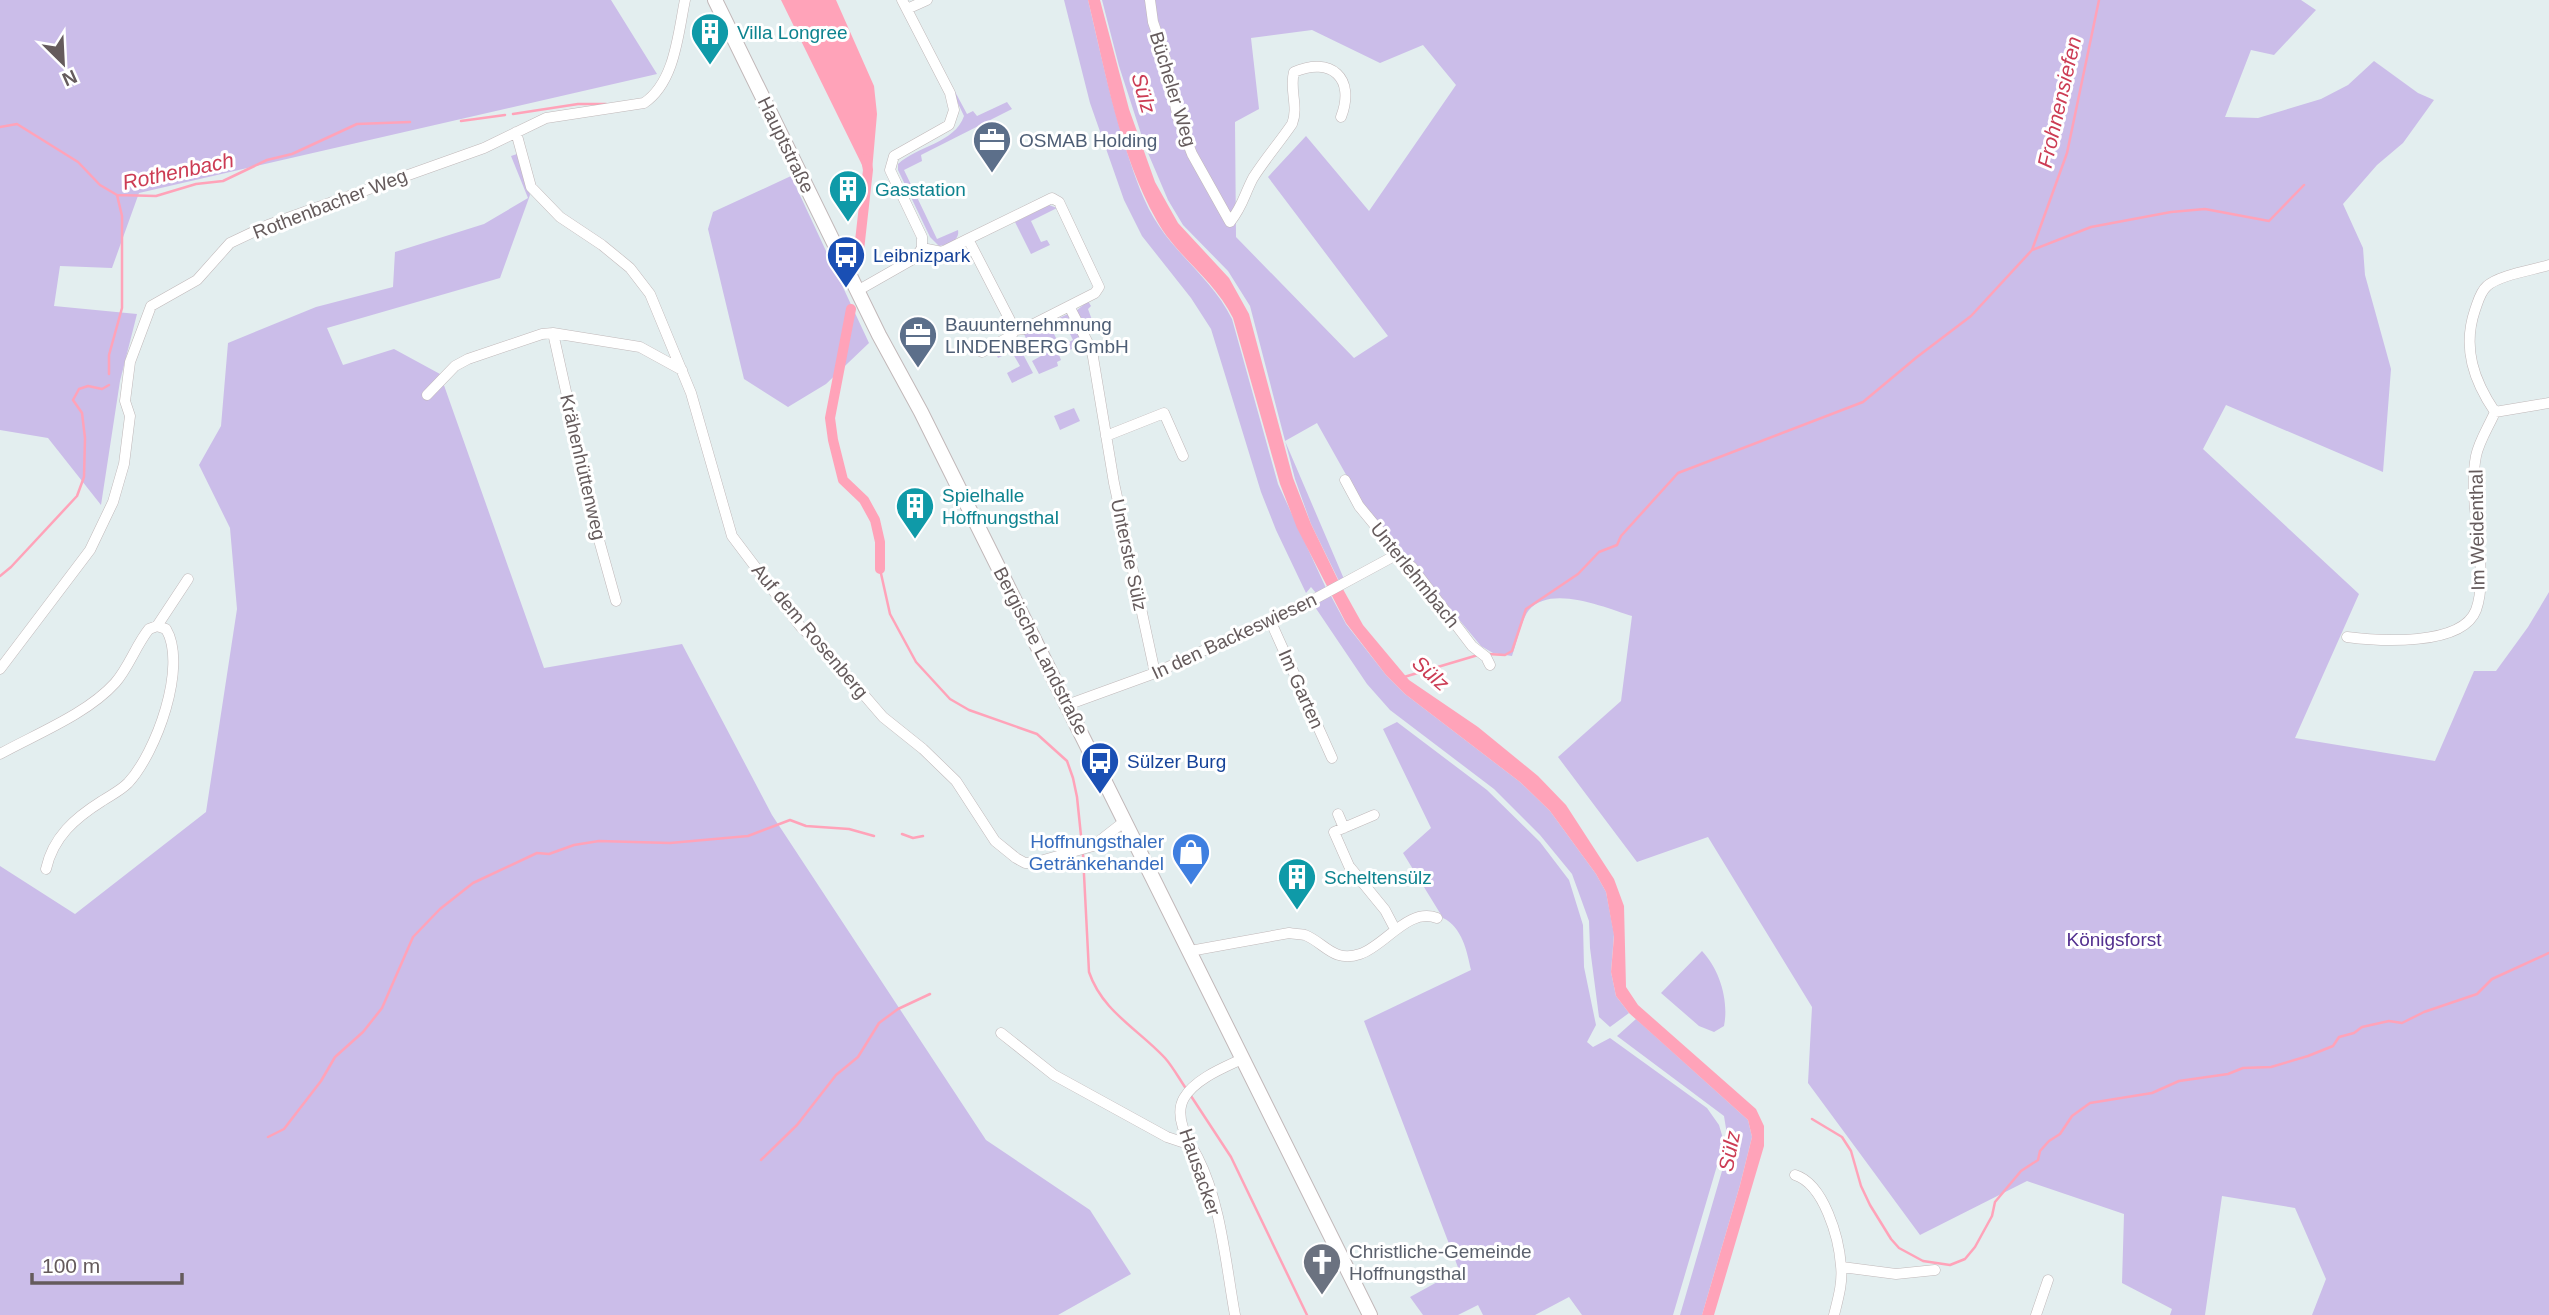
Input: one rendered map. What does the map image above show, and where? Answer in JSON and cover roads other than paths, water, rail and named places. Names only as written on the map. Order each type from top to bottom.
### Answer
[{"type":"main road","name":"Hauptstraße","points":[[715,0],[857,290]]},
{"type":"main road","name":"Bergische Landstraße","points":[[857,290],[922,412],[1370,1315]]},
{"type":"street","name":"Rothenbacher Weg","points":[[0,669],[89,550],[113,502],[124,464],[130,416],[125,401],[130,362],[151,306],[197,280],[230,243],[268,225],[484,148],[546,118],[638,105],[653,96],[661,86],[672,59],[685,0]]},
{"type":"street","points":[[857,290],[915,258],[922,248],[922,237],[890,170],[894,156],[949,125],[954,110],[950,93],[905,5],[926,0]]},
{"type":"street","name":"Bücheler Weg","points":[[1150,0],[1153,22],[1164,54],[1178,118],[1192,154],[1230,222],[1242,208],[1252,181],[1295,117],[1292,79],[1294,72],[1312,66],[1323,66],[1336,72],[1343,83],[1345,107],[1341,117]]},
{"type":"street","name":"Auf dem Rosenberg","points":[[516,132],[531,187],[560,217],[602,245],[630,268],[650,294],[701,423],[732,536],[800,626],[826,651],[883,717],[956,780],[989,834],[1001,847],[1025,863],[1082,850],[1125,821]]},
{"type":"street","points":[[922,248],[942,252],[1052,198],[1059,202],[1099,287],[1095,293],[1015,330],[1011,337],[982,352]]},
{"type":"street","points":[[968,239],[1009,323],[1015,330]]},
{"type":"street","points":[[2549,265],[2499,279],[2488,285],[2479,296],[2472,320],[2470,359],[2480,387],[2495,412],[2549,403]]},
{"type":"street","name":"Unterste Sülz","points":[[1069,306],[1092,351],[1105,436],[1155,673]]},
{"type":"street","points":[[427,395],[455,366],[468,359],[529,337],[553,333],[640,347],[682,370]]},
{"type":"street","name":"Krähenhüttenweg","points":[[553,333],[599,540],[616,601]]},
{"type":"street","name":"Im Weidenthal","points":[[2347,637],[2392,642],[2443,635],[2465,624],[2475,612],[2480,588],[2474,495],[2476,456],[2495,412]]},
{"type":"street","points":[[1105,436],[1164,413],[1183,456]]},
{"type":"street","name":"Unterlehmbach","points":[[1345,480],[1359,506],[1392,546],[1396,555],[1412,567],[1472,646],[1486,657],[1490,665]]},
{"type":"street","name":"In den Backeswiesen","points":[[1067,705],[1155,673],[1312,601],[1396,555]]},
{"type":"street","points":[[0,754],[100,697],[115,683],[141,639],[149,629],[157,626],[188,579]]},
{"type":"street","name":"Im Garten","points":[[1270,620],[1332,758]]},
{"type":"street","points":[[46,869],[50,851],[61,835],[81,816],[129,782],[146,757],[166,705],[174,654],[172,639],[166,629],[157,626]]},
{"type":"street","points":[[1338,814],[1344,828]]},
{"type":"street","points":[[1374,815],[1334,832],[1349,866],[1385,910],[1395,929]]},
{"type":"street","points":[[1190,951],[1289,933],[1305,935],[1326,951],[1348,957],[1373,948],[1395,929],[1429,915],[1437,918]]},
{"type":"street","points":[[1001,1033],[1054,1075],[1167,1137],[1188,1143]]},
{"type":"street","name":"Hausacker","points":[[1235,1315],[1211,1193],[1198,1159],[1188,1143],[1182,1107],[1184,1098],[1195,1086],[1214,1072],[1242,1059]]},
{"type":"street","points":[[1795,1175],[1808,1182],[1824,1206],[1835,1234],[1842,1267],[1834,1315]]},
{"type":"street","points":[[1842,1267],[1896,1274],[1935,1270]]},
{"type":"street","points":[[2036,1315],[2048,1280]]},
{"type":"waterway","name":"Frohnensiefen","points":[[2032,250],[2067,153],[2099,0]]},
{"type":"waterway","name":"Rothenbach","points":[[513,114],[578,104],[606,104]]},
{"type":"waterway","name":"Rothenbach","points":[[461,121],[505,115]]},
{"type":"waterway","name":"Rothenbach","points":[[109,374],[109,355],[122,308],[122,216],[117,195],[156,196],[196,184],[223,181],[267,160],[292,154],[357,124],[410,122]]},
{"type":"waterway","points":[[0,127],[17,124],[78,162],[100,185],[117,195]]},
{"type":"waterway","points":[[859,250],[868,170],[866,159]]},
{"type":"waterway","points":[[1488,654],[1505,655],[1512,651],[1526,609],[1578,574],[1599,552],[1617,545],[1621,536],[1678,473],[1863,402],[1971,316],[2032,250],[2091,227],[2171,212],[2205,209],[2269,221],[2304,185]]},
{"type":"waterway","points":[[851,309],[830,418],[843,480],[864,500],[875,520],[880,542],[880,569]]},
{"type":"waterway","name":"Rothenbach","points":[[0,576],[77,496],[84,477],[85,438],[82,413],[73,400],[79,389],[88,386],[102,389],[109,385]]},
{"type":"waterway","points":[[880,569],[890,614],[916,662],[950,699],[969,710],[1037,734],[1067,761],[1077,797],[1089,972],[1095,986],[1112,1009],[1165,1058],[1187,1090]]},
{"type":"waterway","name":"Sülz","points":[[1404,677],[1478,655]]},
{"type":"waterway","points":[[268,1137],[284,1129],[321,1081],[335,1057],[363,1032],[382,1008],[413,937],[440,909],[473,883],[537,853],[549,854],[574,845],[599,841],[670,843],[748,836],[790,820],[806,826],[849,829],[874,836]]},
{"type":"waterway","points":[[902,834],[913,838],[923,836]]},
{"type":"waterway","points":[[1812,1119],[1842,1137],[1851,1151],[1861,1186],[1870,1205],[1899,1248],[1923,1261],[1950,1265],[1965,1259],[1975,1247],[1992,1216],[1995,1202],[2021,1171],[2038,1160],[2040,1151],[2049,1141],[2060,1134],[2072,1116],[2090,1103],[2152,1093],[2179,1081],[2228,1074],[2243,1068],[2271,1067],[2308,1056],[2333,1046],[2339,1037],[2354,1033],[2362,1027],[2389,1021],[2402,1023],[2424,1012],[2477,994],[2492,979],[2549,953]]},
{"type":"waterway","points":[[761,1160],[797,1125],[836,1075],[858,1057],[879,1023],[898,1009],[930,994]]},
{"type":"waterway","points":[[1191,1096],[1231,1157],[1307,1315]]},
{"type":"place","name":"Villa Longree","points":[[710,66]]},
{"type":"place","name":"OSMAB Holding","points":[[992,174]]},
{"type":"place","name":"Gasstation","points":[[848,223]]},
{"type":"place","name":"Leibnizpark","points":[[846,289]]},
{"type":"place","name":"Bauunternehmnung LINDENBERG GmbH","points":[[918,369]]},
{"type":"place","name":"Spielhalle Hoffnungsthal","points":[[915,540]]},
{"type":"place","name":"Sülzer Burg","points":[[1100,795]]},
{"type":"place","name":"Hoffnungsthaler Getränkehandel","points":[[1191,886]]},
{"type":"place","name":"Scheltensülz","points":[[1297,911]]},
{"type":"place","name":"Christliche-Gemeinde Hoffnungsthal","points":[[1322,1296]]},
{"type":"park label","name":"Königsforst","points":[[2114,939]]}]
